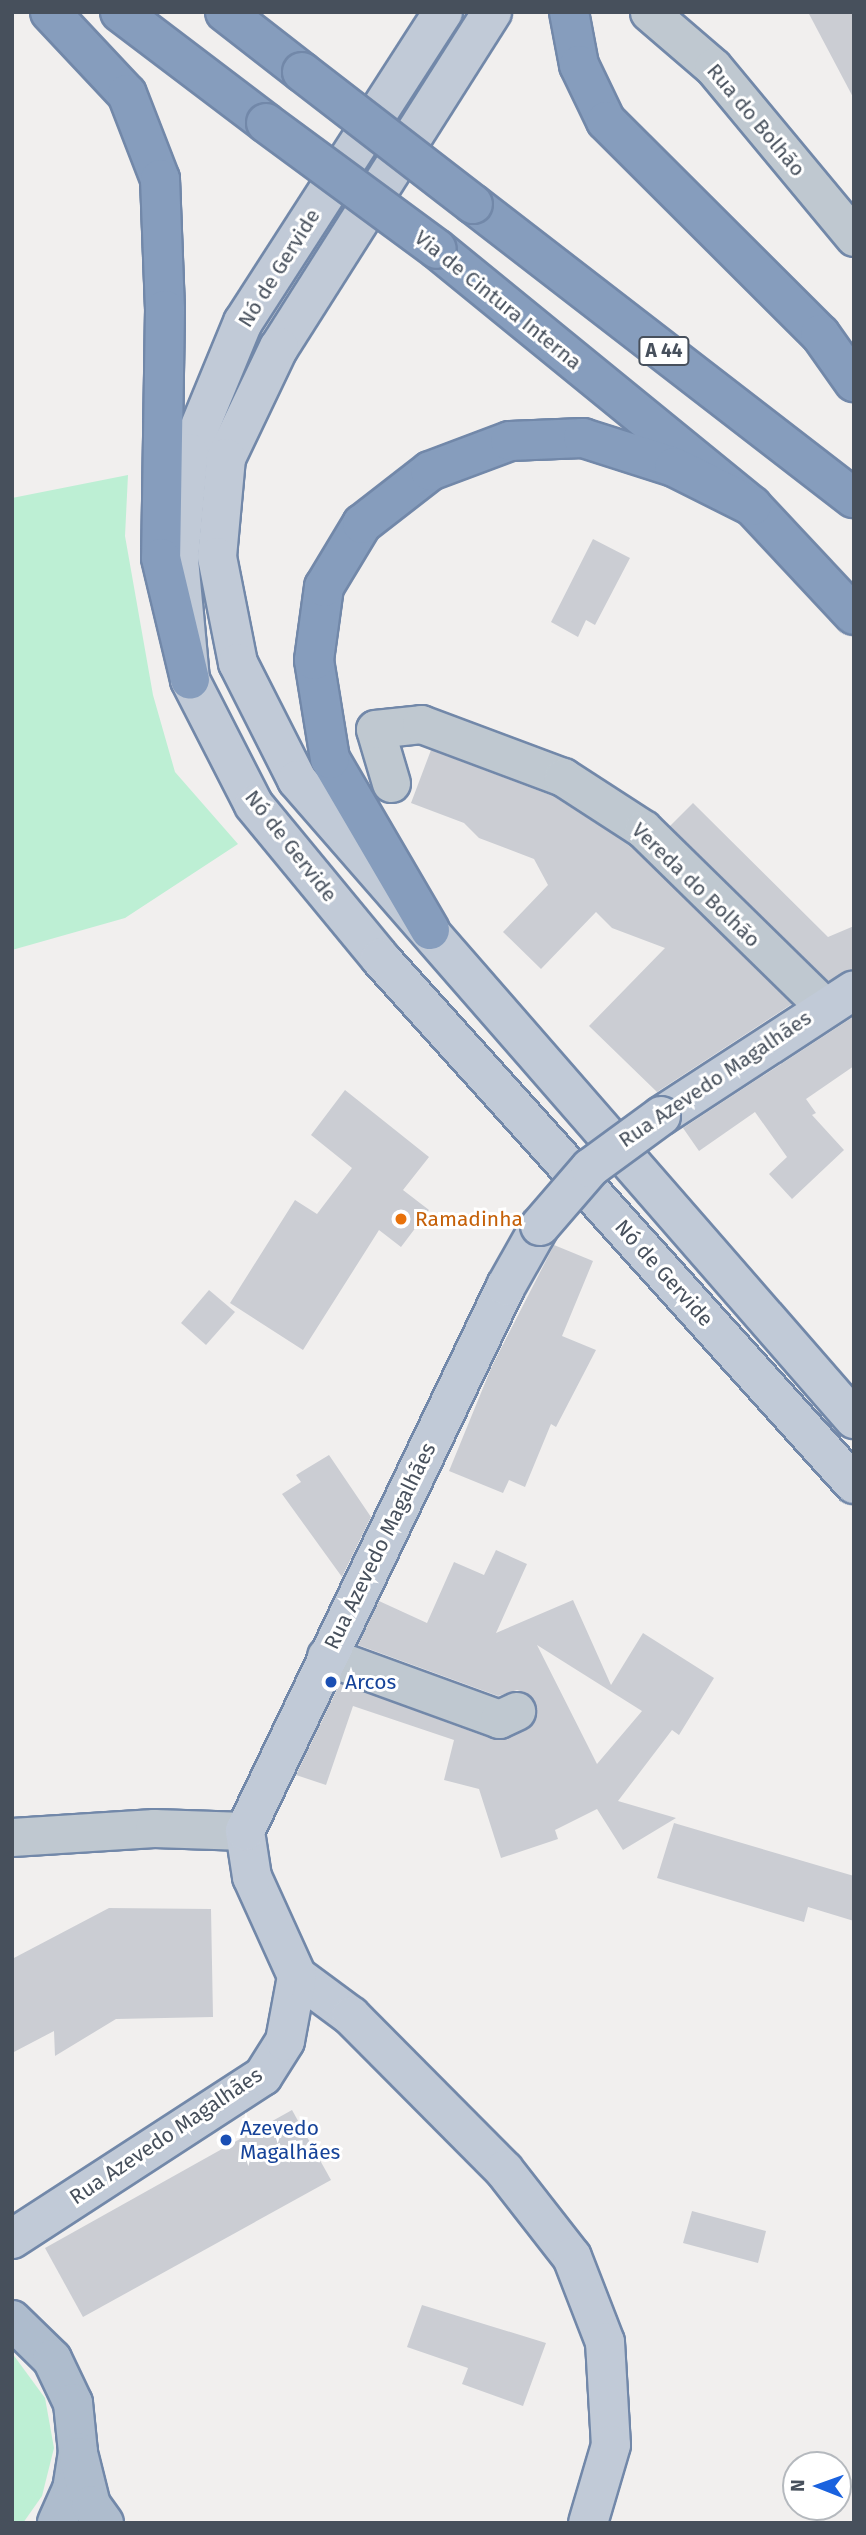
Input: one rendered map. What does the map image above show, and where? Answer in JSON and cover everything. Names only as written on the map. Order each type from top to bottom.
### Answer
[{"type":"highway","points":[[50,12],[127,94],[160,178],[165,310],[161,558],[190,680]]},
{"type":"highway","name":"Via de Cintura Interna","points":[[120,12],[437,249],[752,506],[854,615]]},
{"type":"highway","name":"A 44","points":[[225,12],[854,498]]},
{"type":"highway","points":[[569,12],[579,65],[606,121],[820,334],[854,382]]},
{"type":"highway","points":[[430,930],[330,759],[314,660],[324,587],[362,524],[430,471],[510,441],[583,438],[674,467],[752,506]]},
{"type":"main road","name":"Nó de Gervide","points":[[443,12],[243,322],[190,453],[179,559],[190,680],[254,805],[380,958],[854,1484]]},
{"type":"main road","name":"Nó de Gervide","points":[[492,12],[279,347],[226,458],[217,557],[238,663],[297,780],[854,1419]]},
{"type":"main road","name":"Rua Azevedo Magalhães","points":[[245,1830],[515,1267],[540,1226],[590,1168],[662,1116],[839,998]]},
{"type":"main road","points":[[245,1830],[252,1877],[297,1976],[351,2016],[504,2170],[572,2257],[606,2355],[611,2445],[589,2523]]},
{"type":"main road","name":"Rua Azevedo Magalhães","points":[[12,2239],[264,2076],[285,2041],[297,1976]]},
{"type":"main road","points":[[14,2315],[52,2359],[73,2403],[78,2452],[91,2505],[104,2523]]},
{"type":"main road","points":[[57,2523],[72,2489],[78,2452]]},
{"type":"street","name":"Rua do Bolhão","points":[[649,12],[713,67],[854,237]]},
{"type":"street","name":"Vereda do Bolhão","points":[[391,783],[375,729],[421,723],[563,777],[643,829],[839,998]]},
{"type":"street","points":[[327,1656],[499,1719],[516,1711]]},
{"type":"street","points":[[12,1837],[154,1828],[245,1830]]},
{"type":"green space","points":[[128,475],[125,536],[153,695],[175,772],[238,844],[125,918],[12,950],[12,498]]},
{"type":"green space","points":[[12,2353],[45,2398],[54,2448],[42,2496],[23,2523],[12,2523]]},
{"type":"building","points":[[808,12],[854,12],[854,99]]},
{"type":"building","points":[[593,539],[630,558],[595,625],[586,620],[578,637],[551,622]]},
{"type":"building","points":[[431,750],[553,796],[630,845],[792,1004],[657,1092],[589,1026],[665,948],[612,928],[596,912],[541,969],[503,932],[548,885],[534,859],[479,838],[464,823],[411,803]]},
{"type":"building","points":[[693,803],[828,937],[854,926],[854,968],[828,981],[670,826]]},
{"type":"building","points":[[853,1017],[854,1066],[806,1099],[816,1113],[812,1115],[844,1150],[792,1199],[769,1174],[787,1157],[755,1112],[699,1151],[683,1128]]},
{"type":"building","points":[[345,1090],[429,1157],[403,1190],[429,1210],[401,1247],[379,1230],[303,1350],[230,1303],[295,1200],[317,1214],[352,1168],[311,1135]]},
{"type":"building","points":[[554,1245],[593,1261],[562,1336],[596,1350],[556,1427],[551,1424],[525,1487],[509,1480],[503,1493],[449,1471],[492,1366]]},
{"type":"building","points":[[209,1290],[235,1312],[206,1345],[181,1323]]},
{"type":"building","points":[[329,1455],[371,1517],[342,1577],[282,1494],[301,1482],[296,1475]]},
{"type":"building","points":[[496,1550],[527,1564],[496,1633],[573,1600],[611,1685],[643,1633],[714,1678],[679,1735],[672,1730],[618,1801],[676,1818],[623,1850],[597,1809],[555,1830],[558,1839],[501,1858],[479,1789],[444,1780],[454,1740],[353,1706],[326,1785],[296,1775],[340,1683],[492,1739],[508,1738],[533,1723],[537,1712],[527,1693],[517,1690],[498,1696],[358,1645],[379,1601],[427,1623],[454,1562],[484,1575]],"holes":[[[537,1645],[642,1711],[597,1764]]]},
{"type":"building","points":[[674,1823],[854,1876],[854,1921],[808,1907],[804,1922],[657,1878]]},
{"type":"building","points":[[109,1908],[211,1909],[213,2017],[116,2019],[55,2056],[54,2031],[12,2053],[12,1959]]},
{"type":"building","points":[[292,2110],[331,2180],[83,2317],[45,2248]]},
{"type":"building","points":[[692,2211],[766,2231],[758,2263],[683,2243]]},
{"type":"building","points":[[422,2305],[546,2343],[523,2406],[462,2384],[468,2368],[407,2347]]},
{"type":"place","name":"Ramadinha","points":[[401,1219]]},
{"type":"place","name":"Arcos","points":[[331,1682]]},
{"type":"place","name":"Azevedo Magalhães","points":[[226,2140]]}]
